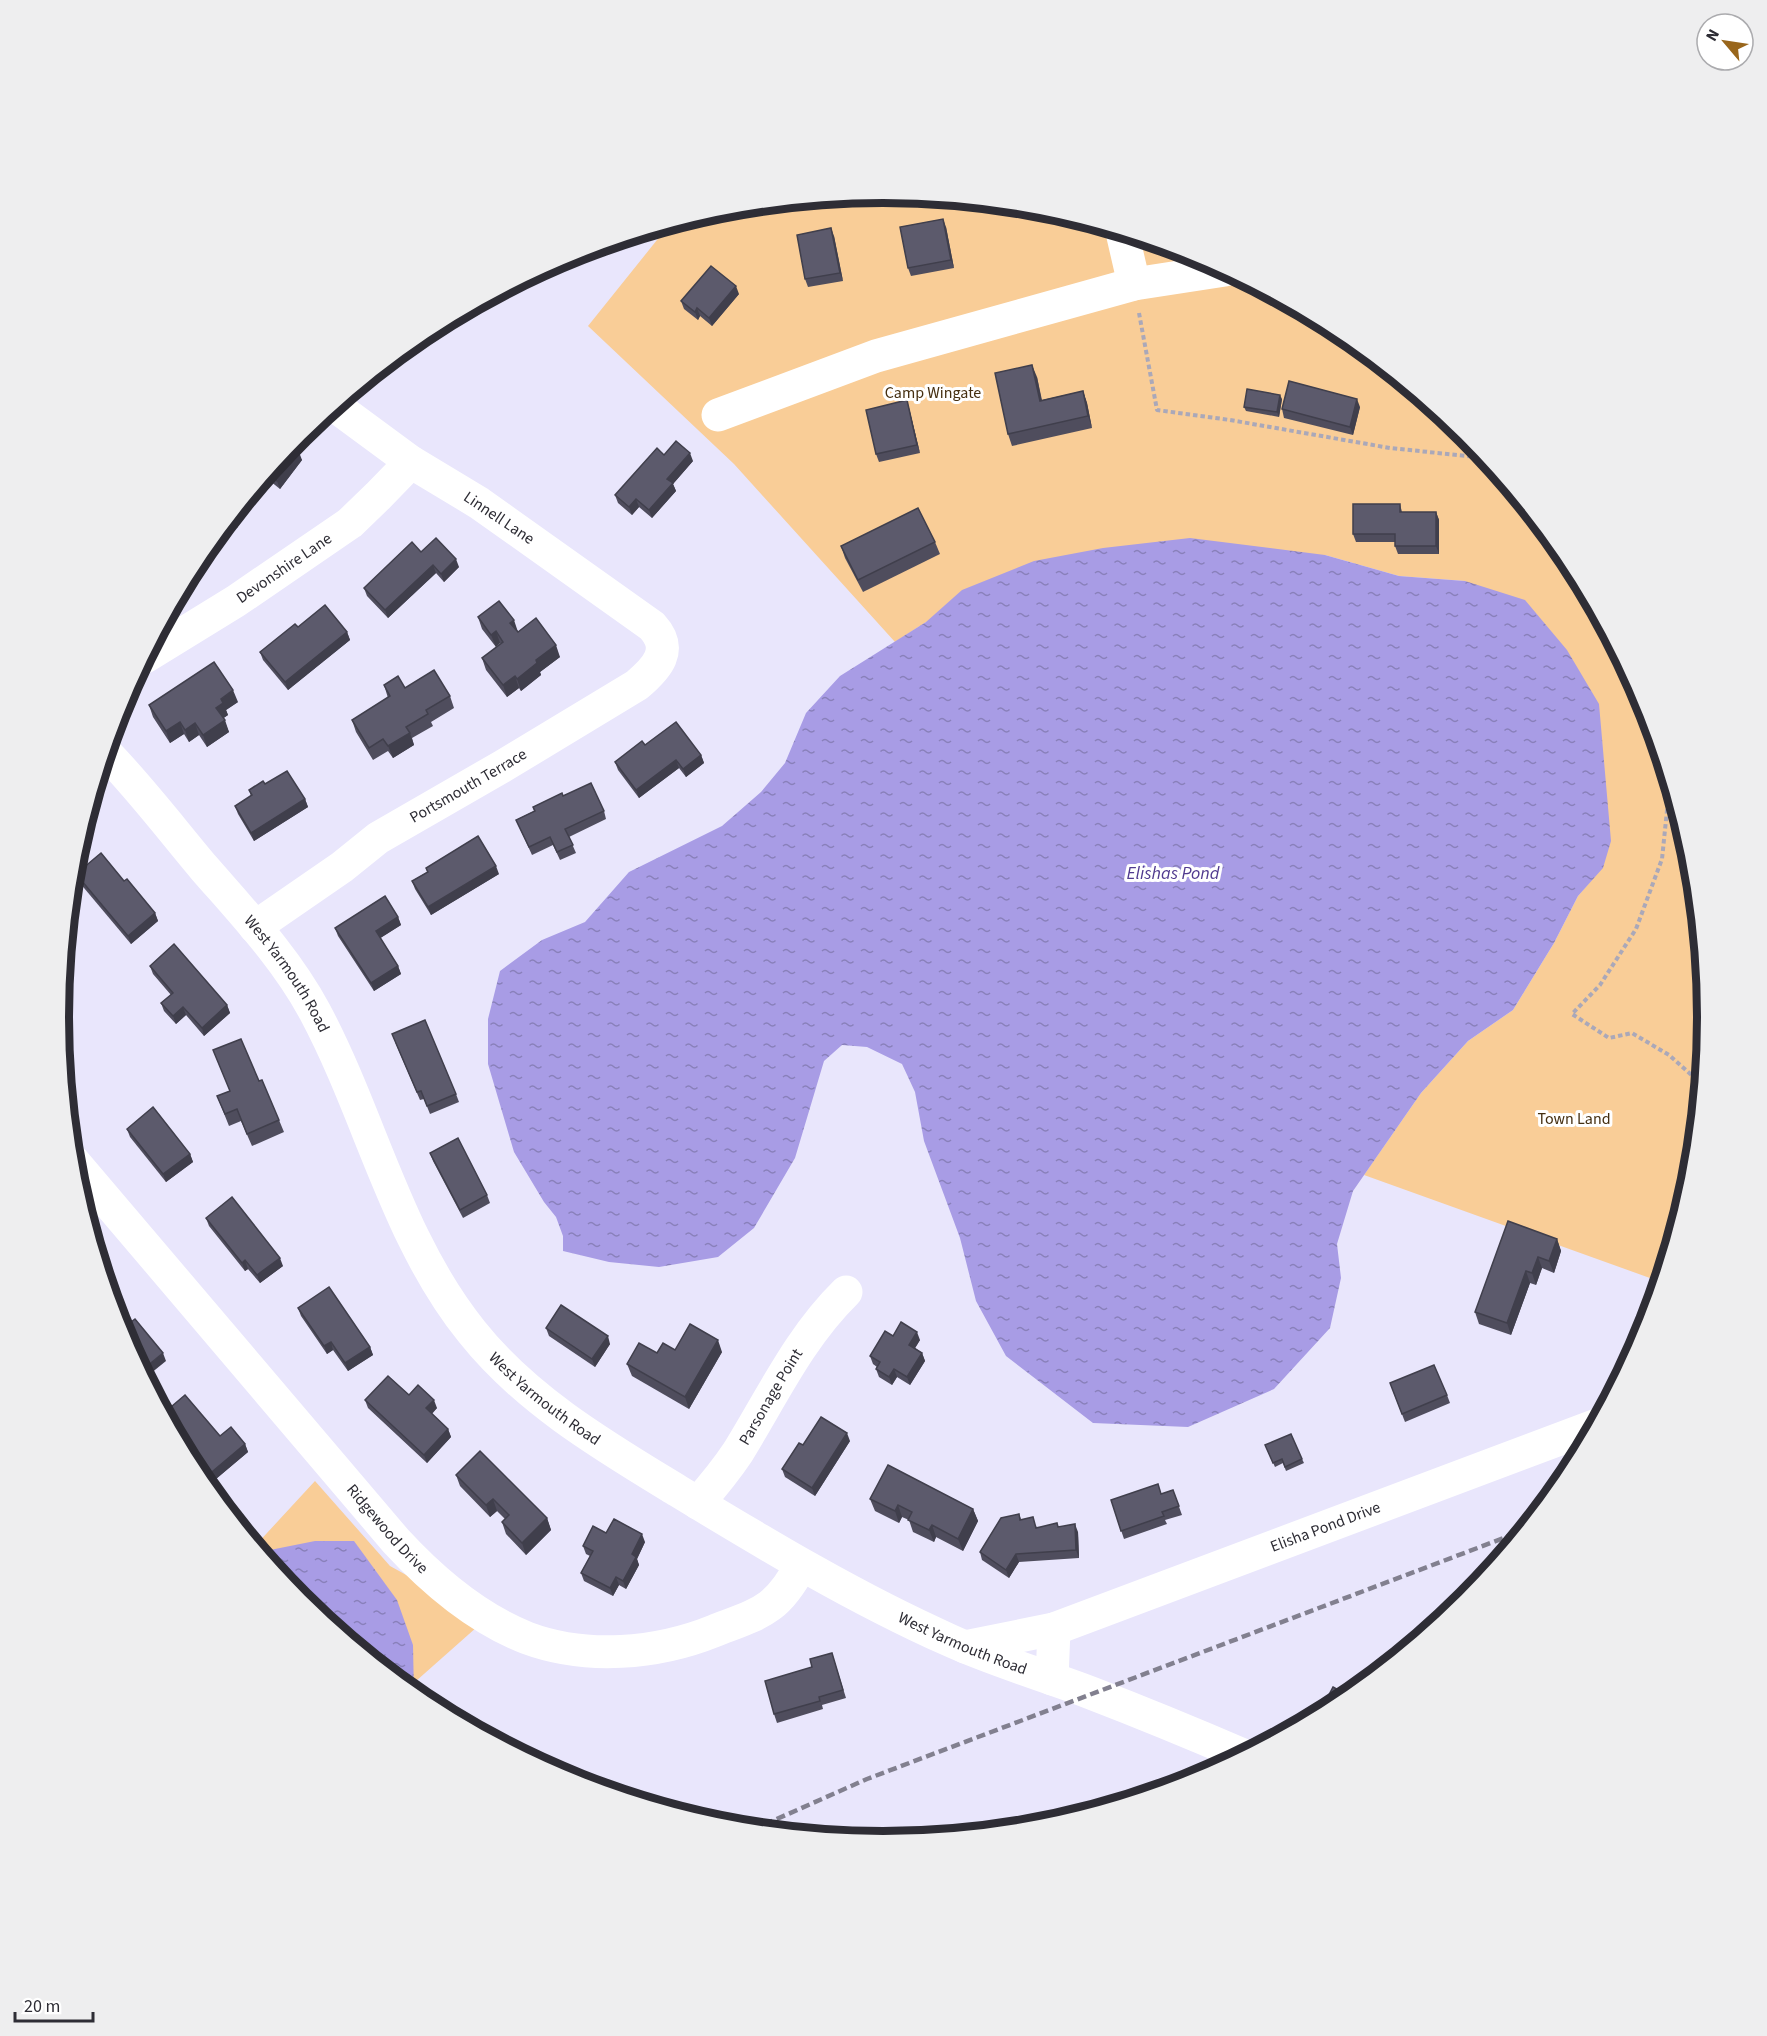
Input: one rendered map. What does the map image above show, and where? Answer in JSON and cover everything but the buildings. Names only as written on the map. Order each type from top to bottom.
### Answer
[{"type":"street","points":[[1124,240],[1134,284]]},
{"type":"street","points":[[718,415],[876,356],[1134,284],[1210,272]]},
{"type":"street","name":"Linnell Lane","points":[[341,411],[411,462],[479,503],[652,626],[660,635]]},
{"type":"street","name":"Devonshire Lane","points":[[158,649],[236,601],[350,523],[411,462]]},
{"type":"street","name":"Portsmouth Terrace","points":[[255,927],[342,867],[378,838],[637,685],[653,671],[662,655],[660,635]]},
{"type":"street","name":"West Yarmouth Road","points":[[111,759],[278,953],[314,1010],[351,1085],[381,1163],[419,1251],[470,1331],[509,1374],[557,1412],[619,1455],[801,1565],[864,1600],[965,1647],[1236,1752]]},
{"type":"street","name":"Ridgewood Drive","points":[[85,1175],[396,1541],[440,1585],[505,1627],[527,1638],[576,1648],[608,1651],[650,1649],[697,1638],[765,1610],[784,1594],[801,1565]]},
{"type":"street","name":"Parsonage Point","points":[[698,1503],[737,1452],[814,1328],[846,1292]]},
{"type":"street","name":"Elisha Pond Drive","points":[[965,1647],[1054,1629],[1587,1429]]},
{"type":"street","points":[[1052,1679],[1054,1629]]},
{"type":"path","points":[[1134,284],[1157,410],[1230,420],[1390,448],[1473,457]]},
{"type":"path","points":[[1668,800],[1662,859],[1636,929],[1600,985],[1572,1014],[1609,1038],[1632,1033],[1669,1055],[1695,1078]]},
{"type":"green space","name":"Camp Wingate","points":[[884,203],[990,210],[1094,231],[1145,247],[1244,287],[1336,341],[1421,406],[1496,481],[1561,565],[1614,658],[1636,706],[1655,756],[1670,807],[1691,912],[1698,1018],[1691,1124],[1682,1177],[1655,1280],[1364,1175],[1421,1093],[1468,1041],[1513,1010],[1554,943],[1578,896],[1602,868],[1465,581],[1399,576],[1325,555],[926,622],[895,642],[734,464],[588,326],[661,235],[673,231],[777,210],[830,205]]},
{"type":"green space","points":[[315,1481],[390,1566],[486,1619],[414,1683],[346,1630],[308,1594],[259,1541]]},
{"type":"water","name":"Elishas Pond","points":[[1190,538],[1325,555],[1399,576],[1465,581],[1525,600],[1567,650],[1599,704],[1611,841],[1603,868],[1578,896],[1554,943],[1513,1010],[1468,1041],[1421,1093],[1353,1191],[1337,1244],[1341,1278],[1330,1328],[1274,1389],[1188,1427],[1093,1423],[1006,1356],[976,1301],[960,1238],[924,1141],[915,1092],[902,1064],[867,1047],[842,1045],[824,1061],[795,1158],[754,1228],[718,1257],[659,1267],[609,1262],[563,1251],[563,1236],[556,1217],[544,1202],[514,1152],[488,1064],[488,1019],[500,971],[542,940],[585,922],[629,872],[722,826],[761,792],[785,763],[806,713],[840,676],[926,622],[962,590],[1034,561],[1103,548]]},
{"type":"water","points":[[315,1541],[354,1541],[397,1600],[413,1645],[414,1683],[346,1630],[267,1551]]},
{"type":"railway","points":[[766,1824],[867,1779],[1513,1535]]},
{"type":"park label","name":"Town Land","points":[[1574,1119]]}]
